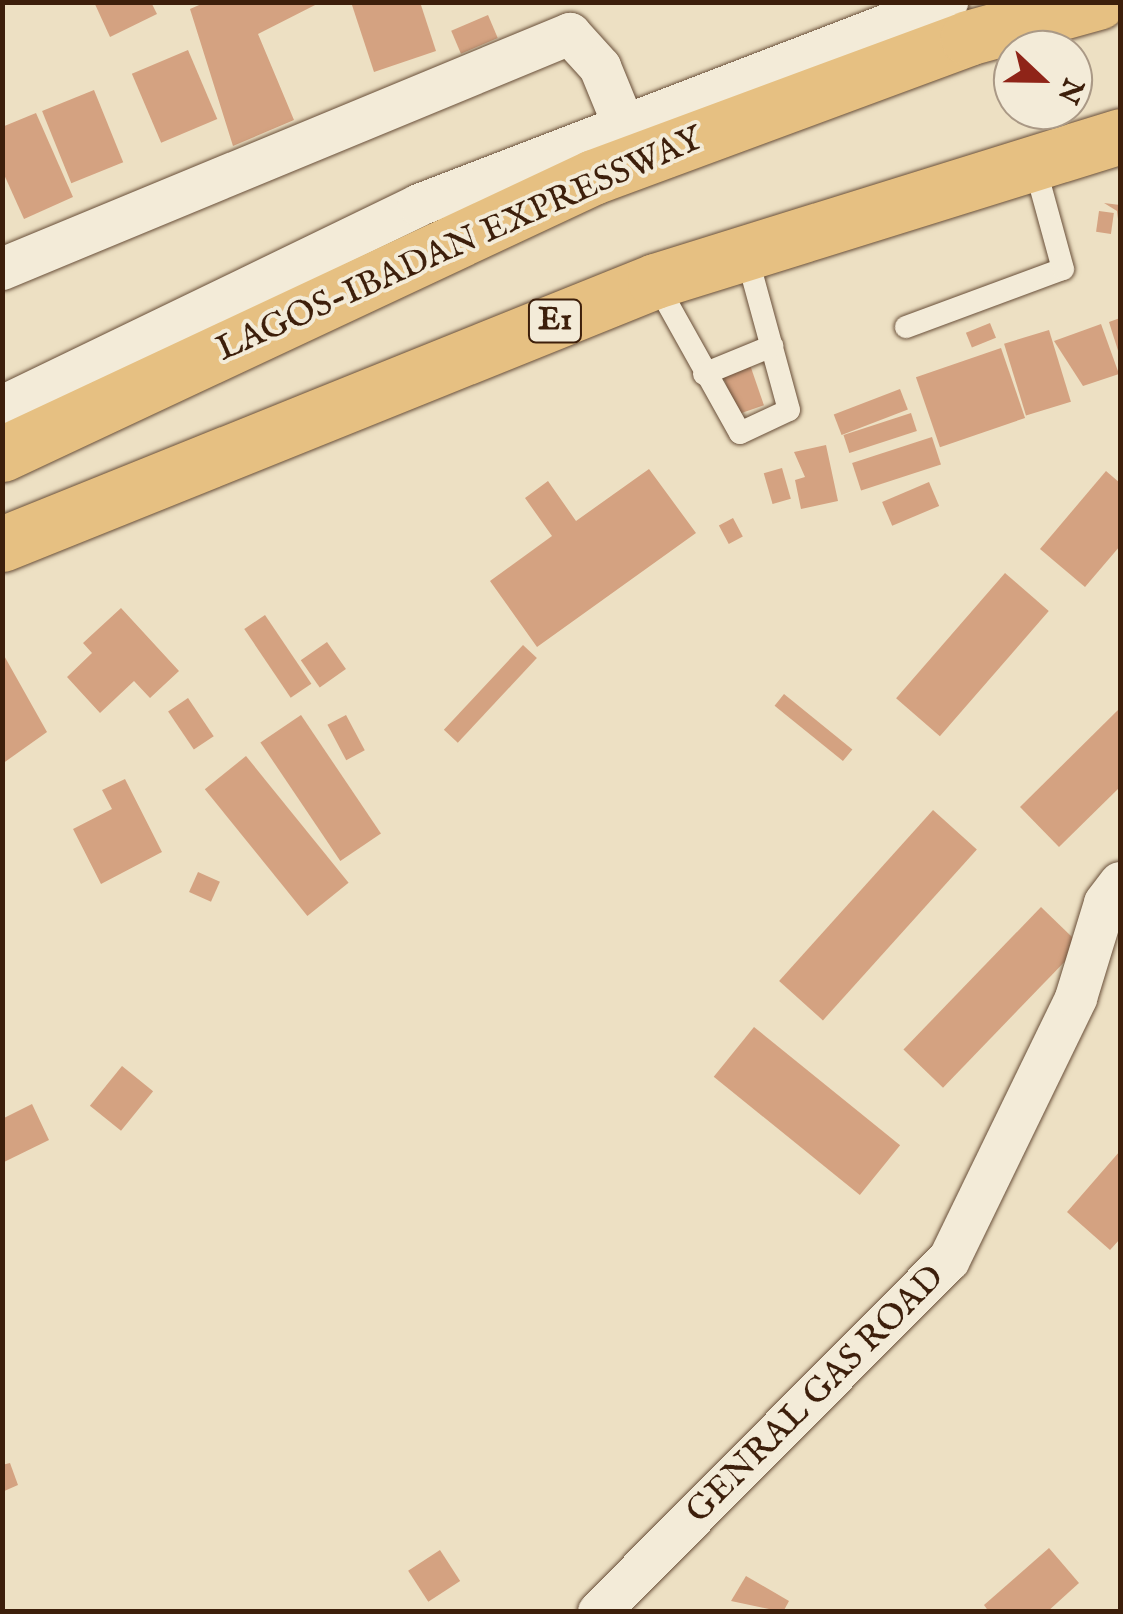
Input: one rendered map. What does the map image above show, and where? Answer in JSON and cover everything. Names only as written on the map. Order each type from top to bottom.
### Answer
[{"type":"highway","name":"LAGOS-IBADAN EXPRESSWAY","points":[[2,454],[593,177],[968,38],[1098,2]]},
{"type":"highway","name":"E1","points":[[2,544],[654,281],[1032,160],[1120,136]]},
{"type":"street","points":[[2,407],[419,205],[947,2]]},
{"type":"street","points":[[2,269],[570,34],[600,67],[625,128]]},
{"type":"street","name":"GENRAL GAS ROAD","points":[[598,1612],[950,1260],[1076,998],[1105,903],[1120,883]]},
{"type":"lane","points":[[906,327],[1064,269],[1032,160]]},
{"type":"lane","points":[[654,281],[731,431],[785,417],[772,346],[746,249]]},
{"type":"lane","points":[[704,374],[772,346]]},
{"type":"building","points":[[94,2],[151,2],[157,14],[110,37]]},
{"type":"building","points":[[206,2],[321,2],[258,34],[294,120],[233,146],[190,9]]},
{"type":"building","points":[[351,2],[420,2],[436,51],[374,72]]},
{"type":"building","points":[[488,15],[498,38],[461,54],[451,31]]},
{"type":"building","points":[[188,50],[217,119],[161,143],[132,74]]},
{"type":"building","points":[[94,90],[123,162],[71,183],[42,111]]},
{"type":"building","points":[[36,113],[73,197],[24,219],[2,170],[2,127]]},
{"type":"building","points":[[1104,203],[1120,205],[1120,235],[1117,211]]},
{"type":"building","points":[[1099,211],[1114,213],[1111,234],[1096,232]]},
{"type":"building","points":[[1120,318],[1120,357],[1109,322]]},
{"type":"building","points":[[990,323],[996,338],[972,348],[966,333]]},
{"type":"building","points":[[1101,324],[1119,374],[1083,386],[1054,341]]},
{"type":"building","points":[[1049,330],[1071,402],[1026,415],[1004,344]]},
{"type":"building","points":[[1001,348],[1025,418],[940,447],[916,377]]},
{"type":"building","points":[[748,359],[764,405],[737,415],[721,368]]},
{"type":"building","points":[[900,389],[908,410],[842,435],[834,414]]},
{"type":"building","points":[[911,413],[917,431],[849,453],[843,435]]},
{"type":"building","points":[[932,437],[941,465],[861,491],[852,463]]},
{"type":"building","points":[[826,445],[838,501],[801,509],[795,480],[805,477],[794,452]]},
{"type":"building","points":[[782,468],[791,499],[773,504],[764,473]]},
{"type":"building","points":[[649,469],[696,533],[537,647],[490,581],[552,536],[525,498],[548,481],[576,521]]},
{"type":"building","points":[[1106,471],[1120,483],[1120,546],[1085,587],[1040,549]]},
{"type":"building","points":[[929,482],[939,506],[892,526],[882,502]]},
{"type":"building","points":[[733,518],[743,537],[729,544],[719,526]]},
{"type":"building","points":[[1005,573],[1049,611],[940,736],[896,698]]},
{"type":"building","points":[[121,608],[179,671],[150,698],[134,681],[100,713],[67,677],[92,653],[83,643]]},
{"type":"building","points":[[265,615],[311,684],[291,698],[244,629]]},
{"type":"building","points":[[327,642],[346,669],[320,687],[301,660]]},
{"type":"building","points":[[523,645],[537,658],[458,743],[444,730]]},
{"type":"building","points":[[2,652],[47,732],[2,764]]},
{"type":"building","points":[[784,694],[852,749],[843,761],[775,706]]},
{"type":"building","points":[[188,698],[214,736],[194,750],[168,711]]},
{"type":"building","points":[[1120,708],[1120,787],[1059,847],[1020,807]]},
{"type":"building","points":[[301,715],[381,834],[340,861],[260,742]]},
{"type":"building","points":[[346,715],[365,750],[346,760],[327,725]]},
{"type":"building","points":[[246,756],[349,883],[307,916],[205,789]]},
{"type":"building","points":[[125,779],[162,852],[101,884],[73,829],[112,809],[102,790]]},
{"type":"building","points":[[933,810],[977,849],[823,1020],[779,981]]},
{"type":"building","points":[[198,872],[220,882],[211,902],[189,892]]},
{"type":"building","points":[[1041,907],[1081,945],[943,1088],[903,1049]]},
{"type":"building","points":[[754,1027],[900,1145],[860,1195],[714,1077]]},
{"type":"building","points":[[122,1066],[153,1091],[121,1131],[90,1106]]},
{"type":"building","points":[[32,1104],[49,1140],[2,1163],[2,1119]]},
{"type":"building","points":[[1120,1151],[1120,1239],[1110,1250],[1067,1212]]},
{"type":"building","points":[[10,1463],[18,1485],[2,1492],[2,1465]]},
{"type":"building","points":[[1049,1548],[1079,1583],[1047,1612],[989,1612],[984,1605]]},
{"type":"building","points":[[440,1550],[460,1581],[428,1602],[408,1571]]},
{"type":"building","points":[[746,1576],[789,1601],[783,1612],[731,1601]]}]
